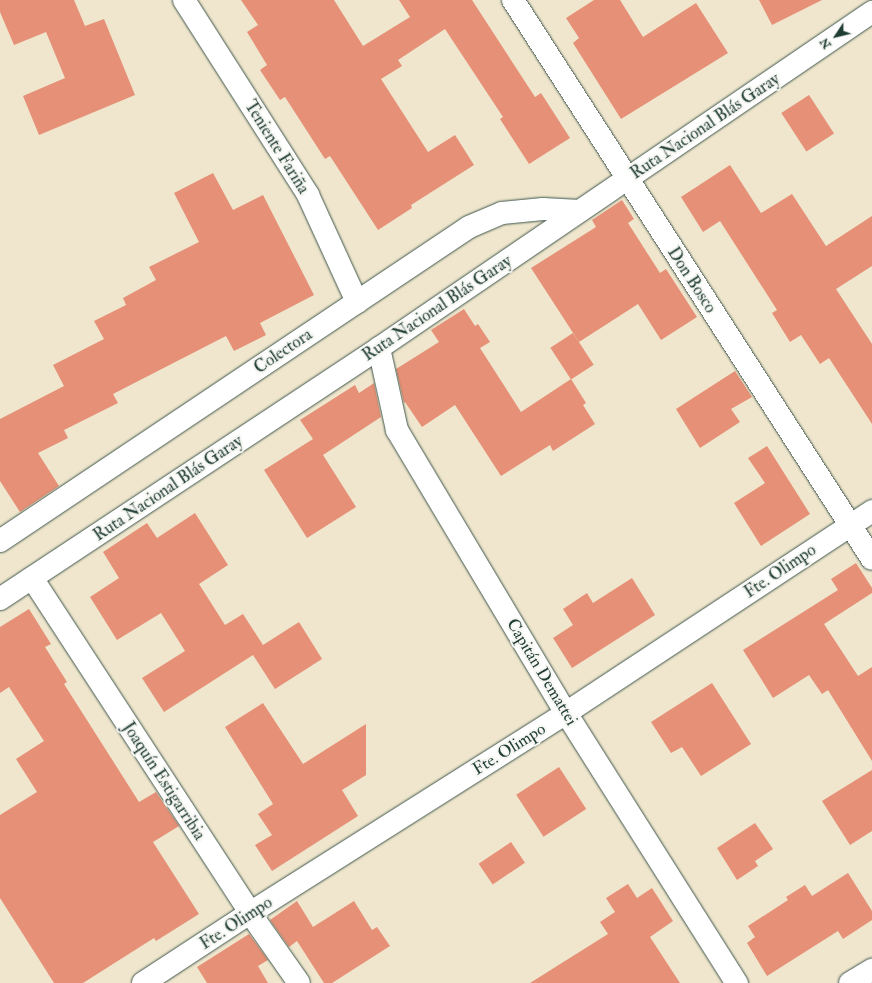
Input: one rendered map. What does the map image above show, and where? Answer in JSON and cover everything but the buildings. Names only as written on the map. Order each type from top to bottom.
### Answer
[{"type":"main road","name":"Teniente Fariña","points":[[184,0],[308,196],[357,302]]},
{"type":"main road","name":"Don Bosco","points":[[513,0],[872,559]]},
{"type":"main road","name":"Ruta Nacional Blás Garay","points":[[0,599],[379,348],[872,12]]},
{"type":"main road","name":"Colectora","points":[[1,537],[469,227],[502,213],[543,209],[580,211]]},
{"type":"main road","name":"Capitán Demattei","points":[[379,348],[396,430],[566,713],[738,983]]},
{"type":"main road","name":"Fte. Olimpo","points":[[143,983],[250,913],[566,713],[872,511]]},
{"type":"main road","name":"Joaquín Estigarribia","points":[[32,578],[250,913],[299,983]]},
{"type":"main road","points":[[850,983],[872,970]]}]
